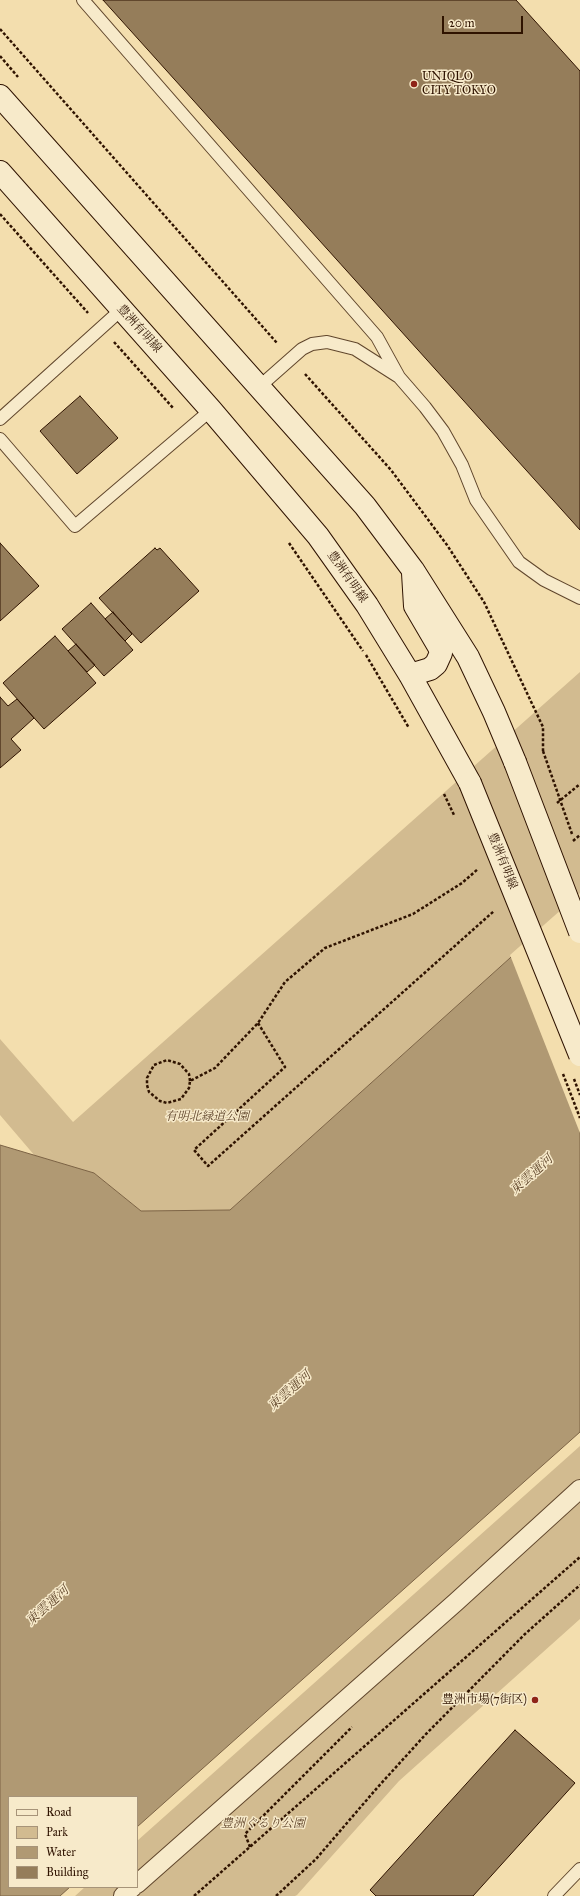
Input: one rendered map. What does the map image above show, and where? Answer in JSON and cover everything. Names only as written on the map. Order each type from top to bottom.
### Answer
[{"type":"main road","points":[[0,96],[364,506],[413,570],[468,657],[494,712],[580,932]]},
{"type":"main road","name":"豊洲有明線","points":[[0,172],[211,410],[318,536],[367,605],[410,675],[470,783],[580,1055]]},
{"type":"main road","points":[[410,675],[430,669],[436,664],[441,653],[415,606],[413,570]]},
{"type":"street","points":[[138,1883],[580,1489]]},
{"type":"street","points":[[123,1896],[132,1888]]},
{"type":"lane","points":[[83,0],[377,337],[398,377],[443,430],[462,465],[476,500],[519,562],[544,580],[580,598]]},
{"type":"lane","points":[[0,419],[122,309]]},
{"type":"lane","points":[[259,387],[302,349],[312,344],[327,342],[355,350],[398,377]]},
{"type":"lane","points":[[0,439],[75,526],[211,410]]},
{"type":"lane","points":[[554,1896],[580,1868]]},
{"type":"path","points":[[0,214],[190,428]]},
{"type":"path","points":[[287,542],[301,559],[364,652],[411,732]]},
{"type":"path","points":[[543,751],[575,845]]},
{"type":"path","points":[[556,803],[580,784]]},
{"type":"path","points":[[568,846],[580,835]]},
{"type":"path","points":[[190,1081],[189,1074],[180,1064],[167,1060],[154,1065],[147,1078],[147,1085],[154,1097],[167,1103],[181,1099],[186,1094],[190,1081],[215,1068],[258,1023],[284,982],[325,948],[413,914],[462,882],[480,868]]},
{"type":"path","points":[[258,1023],[285,1068],[194,1150],[208,1166],[497,909]]},
{"type":"path","points":[[194,1896],[580,1557]]},
{"type":"path","points":[[276,1896],[316,1859],[426,1734],[525,1634],[580,1585]]},
{"type":"green space","name":"有明北緑道公園","points":[[580,672],[580,895],[230,1210],[141,1211],[94,1173],[35,1156],[0,1115],[0,1039],[73,1122]]},
{"type":"green space","name":"豊洲ぐるり公園","points":[[580,1446],[580,1619],[399,1781],[297,1895],[75,1896],[84,1888],[138,1888],[138,1840]]},
{"type":"water","name":"東雲運河","points":[[580,895],[580,1432],[138,1826],[138,1796],[8,1796],[8,1888],[69,1888],[60,1896],[0,1896],[0,1145],[94,1173],[141,1211],[230,1210]]},
{"type":"pier","points":[[580,893],[580,1133],[510,955]]},
{"type":"building","points":[[103,0],[516,0],[580,71],[580,530]]},
{"type":"building","points":[[80,396],[118,438],[77,474],[40,431]]},
{"type":"building","points":[[0,543],[39,586],[0,621]]},
{"type":"building","points":[[155,548],[157,550],[160,548],[199,591],[141,643],[99,598]]},
{"type":"building","points":[[91,603],[133,650],[104,676],[62,629]]},
{"type":"building","points":[[113,612],[132,634],[125,641],[105,619]]},
{"type":"building","points":[[55,636],[96,683],[44,729],[3,683]]},
{"type":"building","points":[[76,644],[95,665],[87,672],[68,651]]},
{"type":"building","points":[[0,697],[8,706],[17,699],[34,718],[11,739],[21,750],[0,768]]},
{"type":"building","points":[[515,1730],[575,1783],[473,1896],[376,1896],[370,1890]]},
{"type":"place","name":"UNIQLO CITY TOKYO","points":[[414,84]]},
{"type":"place","name":"豊洲市場(7街区)","points":[[535,1700]]}]
